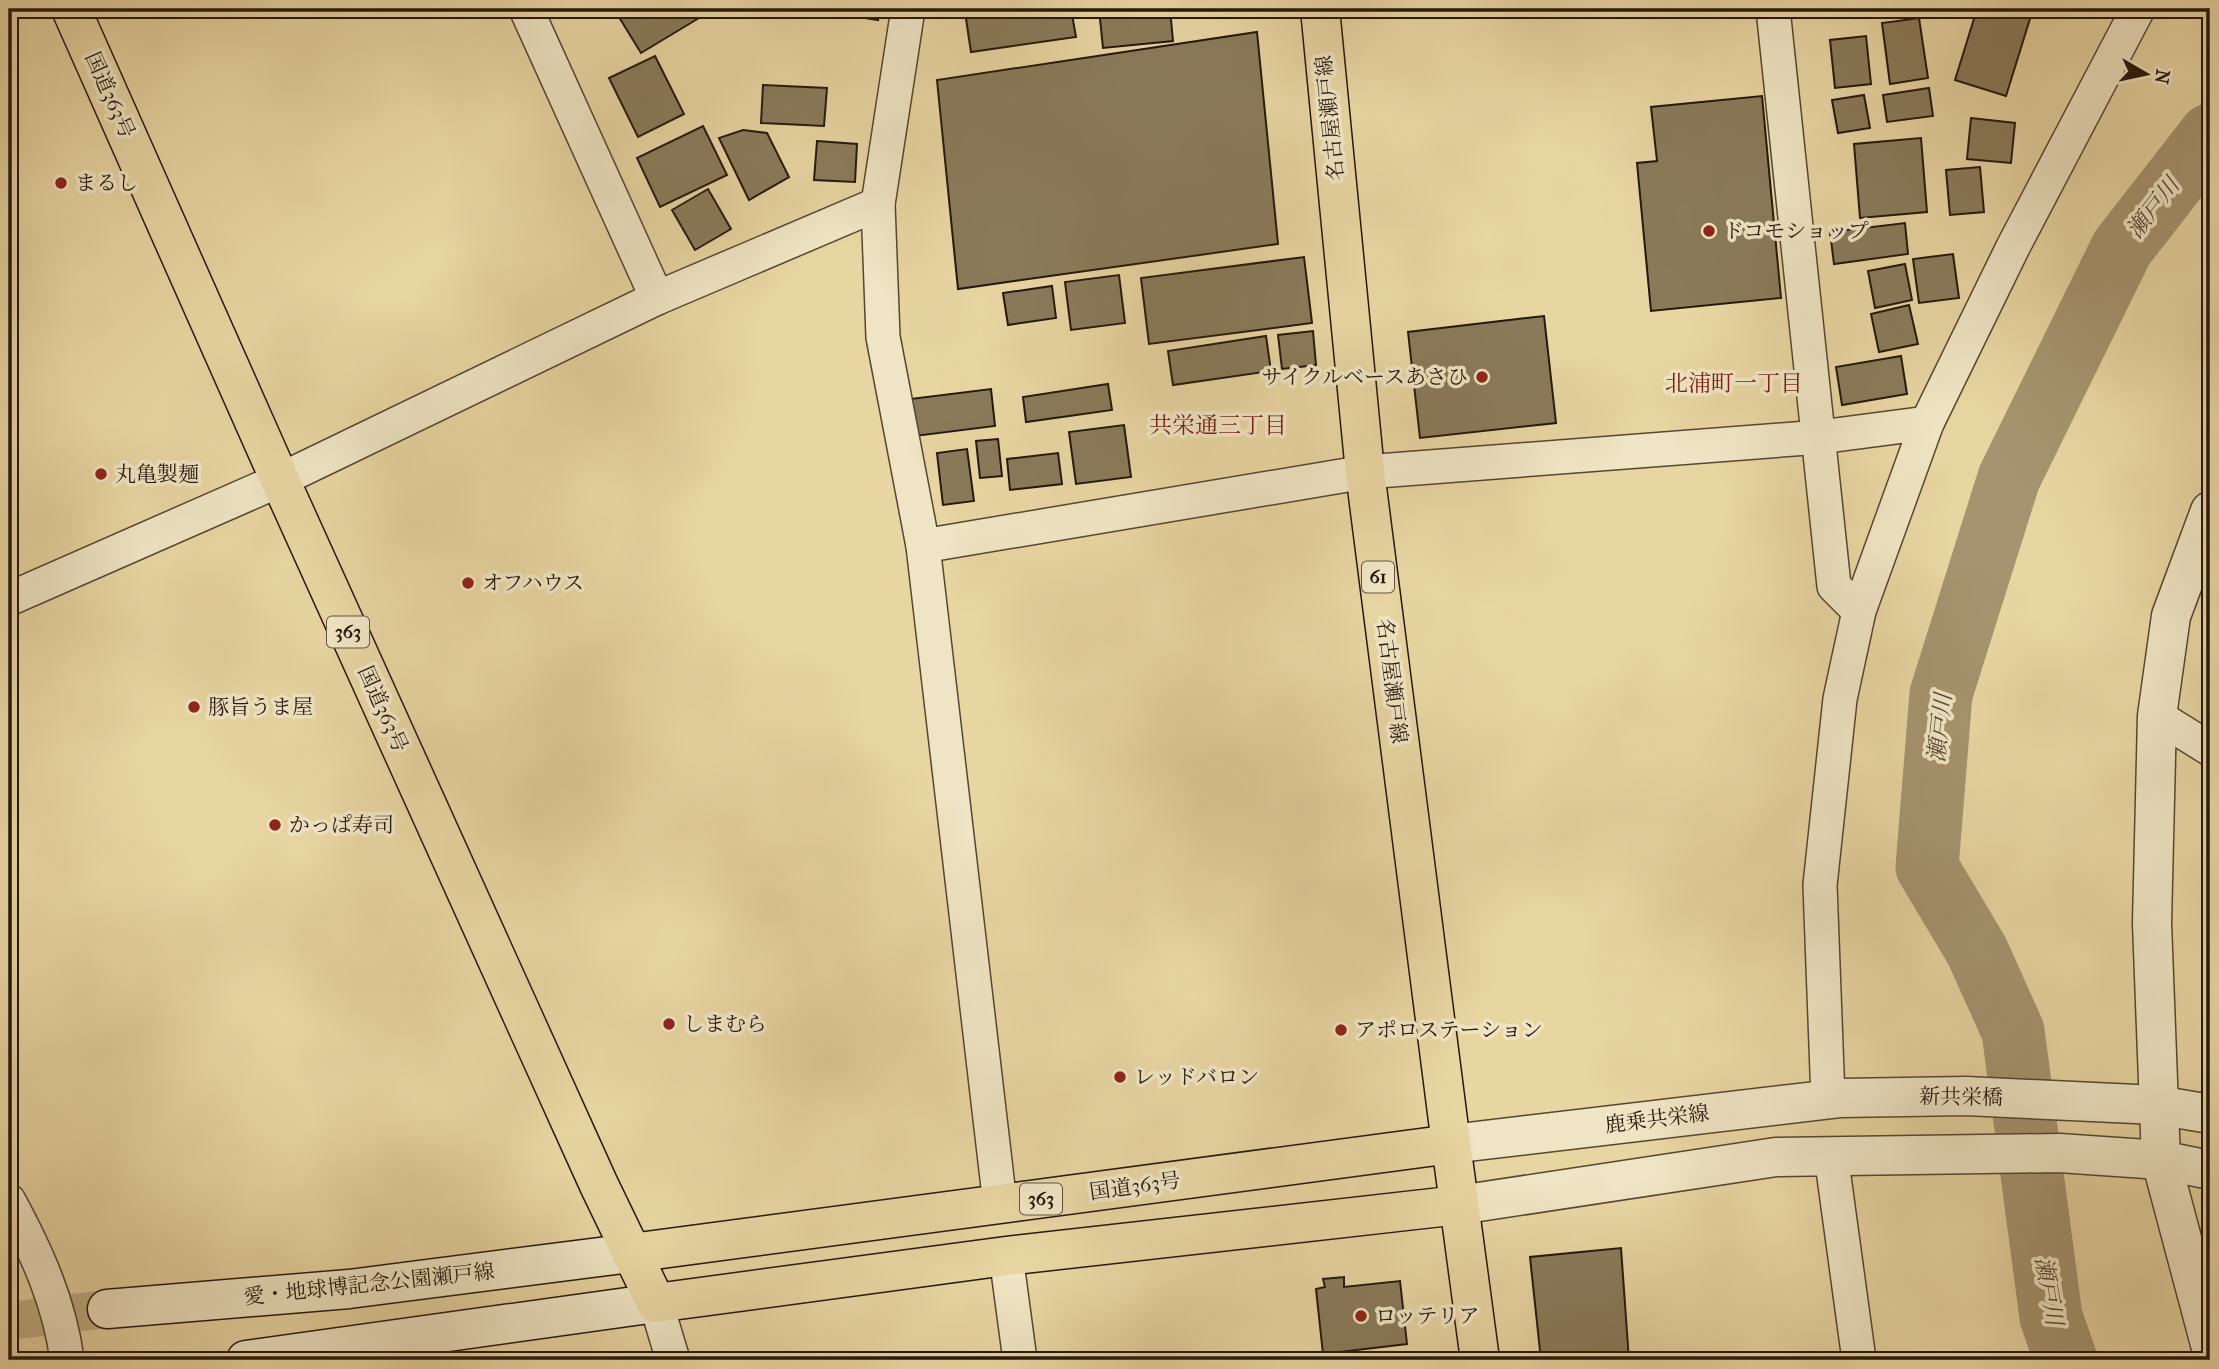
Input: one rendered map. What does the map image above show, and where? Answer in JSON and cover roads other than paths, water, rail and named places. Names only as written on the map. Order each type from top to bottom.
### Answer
[{"type":"main road","name":"国道363号","points":[[71,9],[280,480],[656,1303]]},
{"type":"main road","name":"名古屋瀬戸線","points":[[1320,9],[1365,472],[1451,1144]]},
{"type":"main road","name":"国道363号","points":[[631,1253],[1451,1144]]},
{"type":"main road","points":[[1451,1144],[1480,1360]]},
{"type":"main road","points":[[656,1303],[1006,1256],[1459,1205]]},
{"type":"street","points":[[527,9],[657,298]]},
{"type":"street","points":[[908,9],[878,204],[883,337],[923,546],[1000,1204]]},
{"type":"street","points":[[1773,9],[1834,586],[1859,611]]},
{"type":"street","points":[[1845,1098],[1821,885],[1840,699],[1859,611],[1927,422],[2013,247],[2138,9]]},
{"type":"street","points":[[9,599],[280,480],[657,298],[878,204]]},
{"type":"street","points":[[923,546],[1365,472],[1820,436],[1927,422]]},
{"type":"street","points":[[2210,511],[2171,616],[2157,716],[2152,923],[2161,1160],[2210,1344]]},
{"type":"street","points":[[2157,716],[2210,749]]},
{"type":"street","name":"新共栄橋","points":[[1845,1098],[1966,1096],[2157,1105]]},
{"type":"street","name":"鹿乗共栄線","points":[[1451,1144],[1845,1098]]},
{"type":"street","points":[[2157,1105],[2210,1115]]},
{"type":"street","points":[[1459,1205],[1776,1157],[1869,1153],[2060,1153],[2161,1160],[2210,1170]]},
{"type":"street","points":[[1831,1155],[1859,1360]]},
{"type":"street","points":[[9,1201],[39,1258],[64,1338],[67,1360]]},
{"type":"street","name":"愛・地球博記念公園瀬戸線","points":[[107,1309],[349,1289],[631,1253]]},
{"type":"street","points":[[1006,1256],[1020,1360]]},
{"type":"street","points":[[246,1360],[656,1303],[673,1360]]},
{"type":"waterway","name":"瀬戸川","points":[[2066,1360],[2051,1317],[2013,1031],[1977,951],[1927,867],[1941,694],[2009,478],[2122,248],[2210,135]]},
{"type":"tunnel","points":[[9,1321],[107,1309]]},
{"type":"place","name":"まるし","points":[[61,183]]},
{"type":"place","name":"ドコモショップ","points":[[1709,231]]},
{"type":"place","name":"サイクルベースあさひ","points":[[1482,377]]},
{"type":"place","name":"丸亀製麺","points":[[101,474]]},
{"type":"place","name":"オフハウス","points":[[468,583]]},
{"type":"place","name":"豚旨うま屋","points":[[194,707]]},
{"type":"place","name":"かっぱ寿司","points":[[275,825]]},
{"type":"place","name":"しまむら","points":[[669,1024]]},
{"type":"place","name":"アポロステーション","points":[[1341,1030]]},
{"type":"place","name":"レッドバロン","points":[[1120,1077]]},
{"type":"place","name":"ロッテリア","points":[[1361,1316]]},
{"type":"district","name":"北浦町一丁目","points":[[1734,383]]},
{"type":"district","name":"共栄通三丁目","points":[[1218,425]]}]
